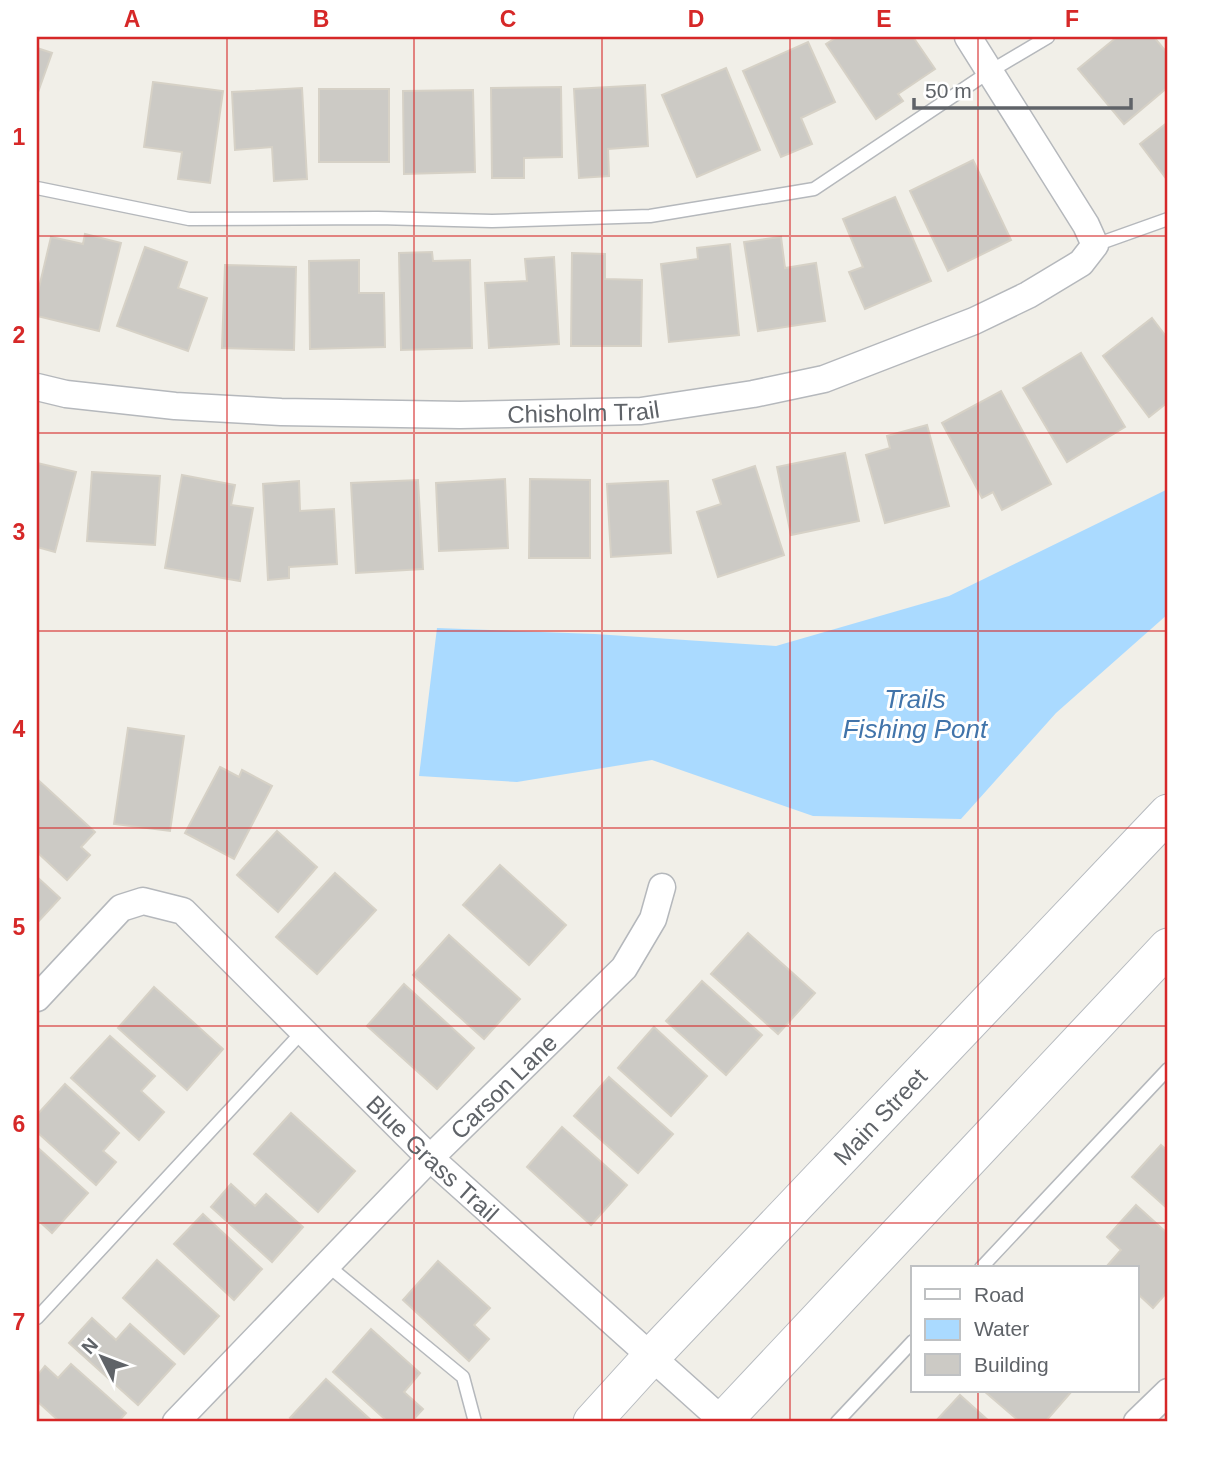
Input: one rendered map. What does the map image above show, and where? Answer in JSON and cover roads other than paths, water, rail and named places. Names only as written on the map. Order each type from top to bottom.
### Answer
[{"type":"main road","name":"Main Street","points":[[592,1422],[1168,813]]},
{"type":"main road","points":[[723,1422],[1168,947]]},
{"type":"street","points":[[968,37],[1086,225],[1095,245]]},
{"type":"street","name":"Chisholm Trail","points":[[37,387],[66,394],[176,406],[281,412],[460,415],[642,411],[752,394],[824,379],[974,321],[1028,295],[1081,263],[1095,245]]},
{"type":"street","name":"Carson Lane","points":[[176,1422],[430,1158],[624,968],[653,919],[662,887]]},
{"type":"street","name":"Blue Grass Trail","points":[[37,998],[121,908],[143,901],[183,911],[430,1158],[723,1422]]},
{"type":"street","points":[[1137,1422],[1168,1392]]},
{"type":"lane","points":[[37,188],[189,219],[378,218],[492,221],[650,216],[814,188],[989,72],[1048,37]]},
{"type":"lane","points":[[1095,245],[1168,219]]},
{"type":"lane","points":[[37,1318],[303,1031]]},
{"type":"lane","points":[[983,1266],[1168,1069]]},
{"type":"lane","points":[[327,1265],[463,1377],[475,1422]]},
{"type":"lane","points":[[837,1422],[911,1343]]},
{"type":"water","name":"Trails Fishing Pont","points":[[1168,489],[1168,614],[1056,713],[961,819],[813,816],[652,760],[517,782],[419,776],[437,628],[595,634],[776,646],[949,596]]}]
